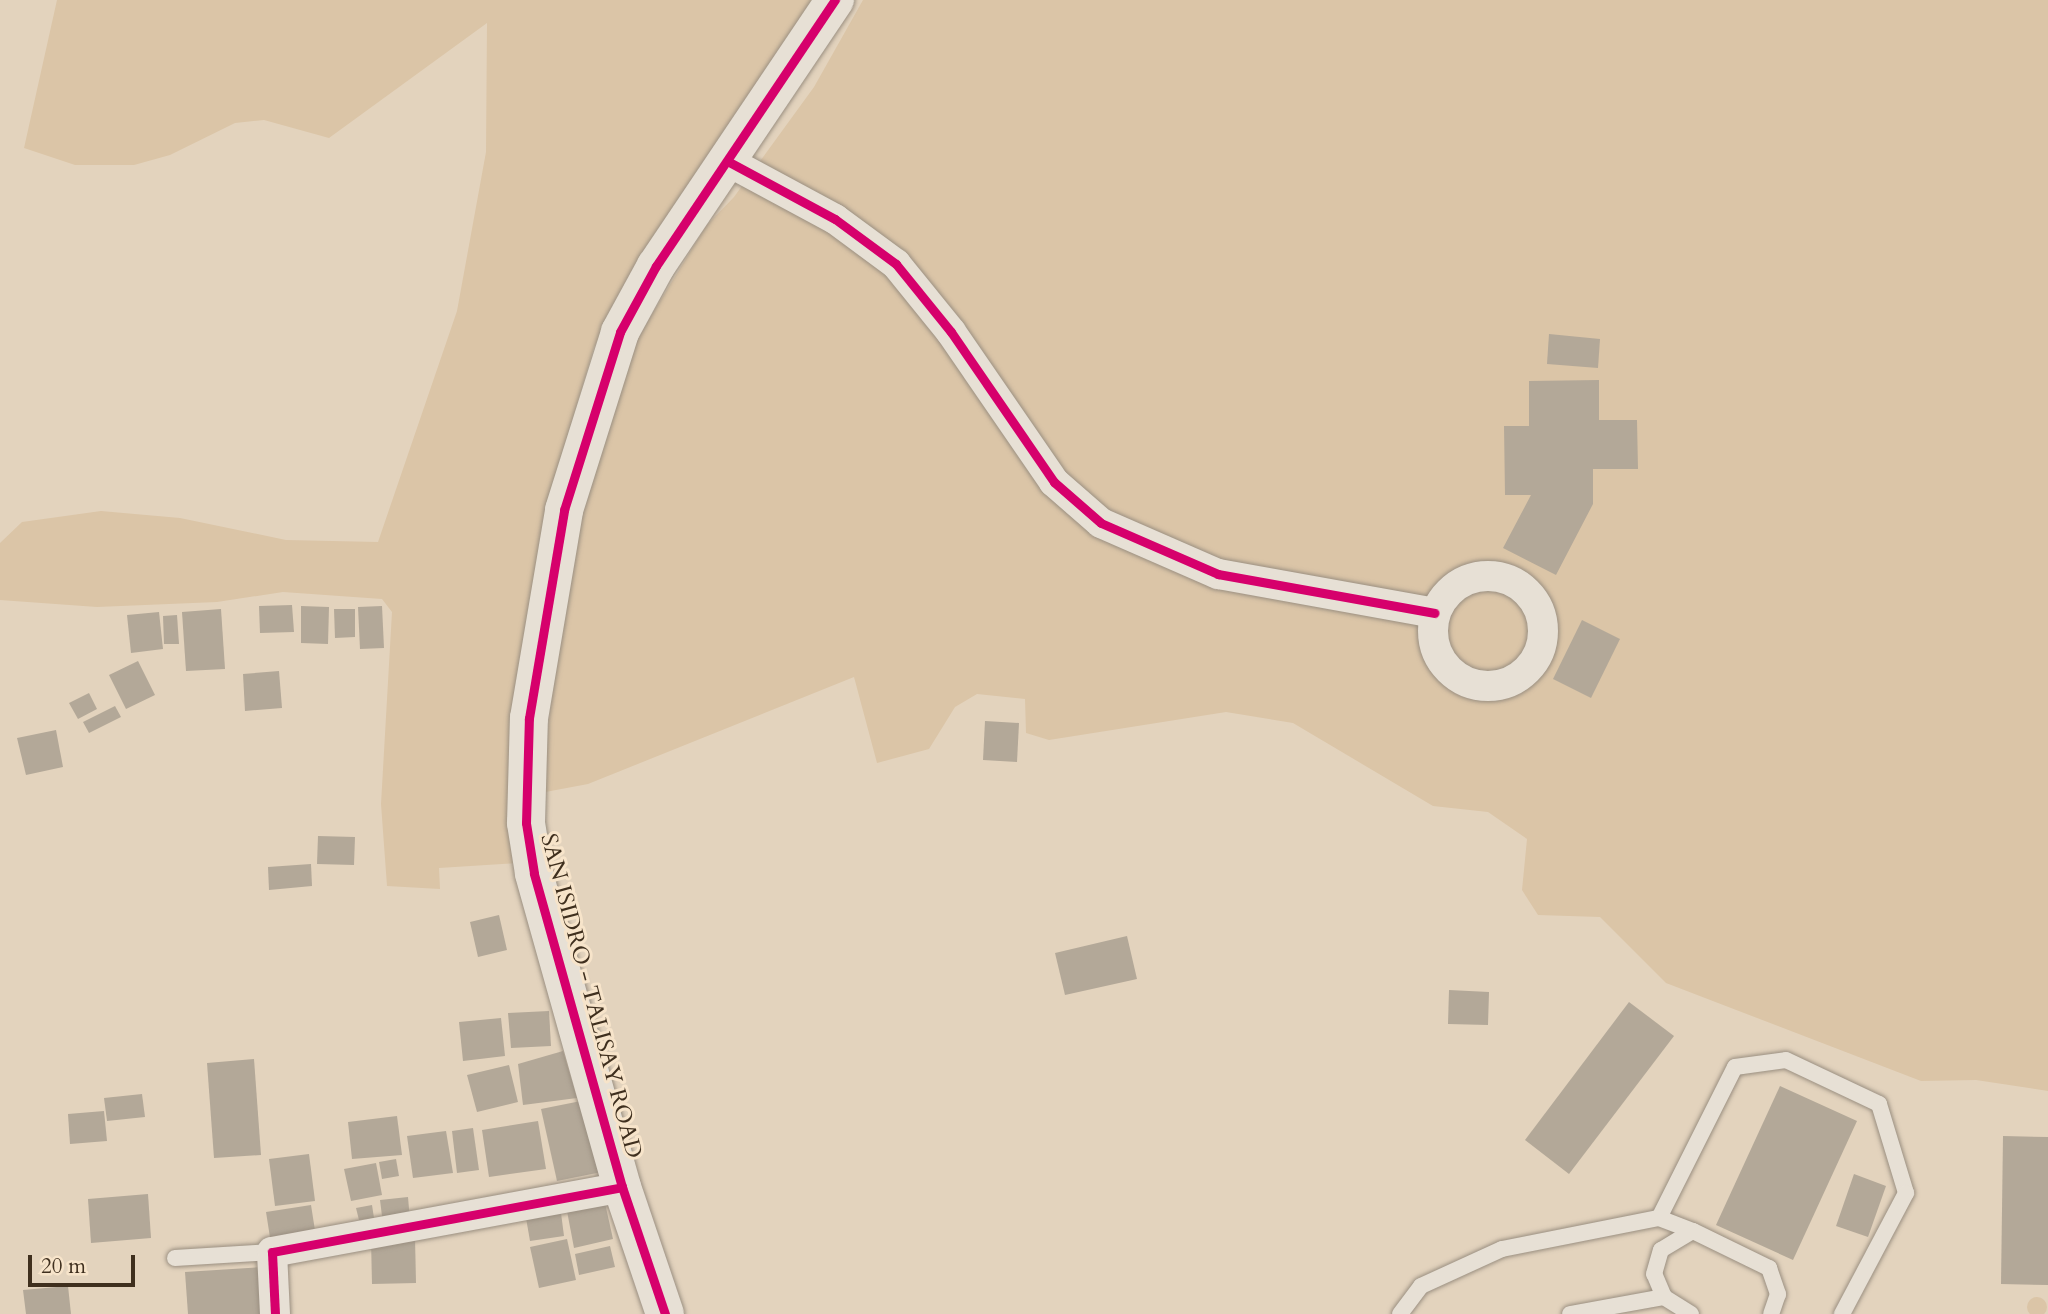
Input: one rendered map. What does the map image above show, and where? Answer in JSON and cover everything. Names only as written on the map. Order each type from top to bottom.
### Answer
[{"type":"street","name":"SAN ISIDRO - TALISAY ROAD","points":[[665,1314],[622,1187],[534,873],[526,823],[528,729],[564,510],[607,367],[650,276],[731,163],[835,0]]},
{"type":"street","points":[[731,163],[835,219],[896,264],[1054,482],[1101,523],[1218,574],[1435,613]]},
{"type":"street","points":[[275,1314],[272,1252],[622,1187]]},
{"type":"lane","points":[[1659,1218],[1735,1067],[1786,1060],[1879,1104],[1906,1193],[1842,1314]]},
{"type":"lane","points":[[1400,1314],[1421,1286],[1502,1249],[1659,1218],[1693,1231],[1769,1268],[1778,1294],[1771,1314]]},
{"type":"lane","points":[[1691,1314],[1664,1297],[1654,1274],[1661,1250],[1693,1231]]},
{"type":"lane","points":[[175,1258],[272,1252]]},
{"type":"lane","points":[[1570,1314],[1664,1297]]},
{"type":"shaded area","points":[[57,0],[820,0],[643,254],[594,347],[567,438],[518,863],[439,868],[440,889],[387,886],[381,804],[392,612],[382,599],[283,592],[217,602],[97,607],[0,600],[0,543],[22,522],[101,511],[180,518],[286,540],[378,542],[457,311],[486,152],[487,23],[329,138],[264,120],[235,123],[170,155],[134,165],[75,165],[24,148]]},
{"type":"shaded area","points":[[863,0],[2048,0],[2048,1091],[1976,1080],[1921,1081],[1666,983],[1600,917],[1538,915],[1522,890],[1527,839],[1488,812],[1433,806],[1293,723],[1226,712],[1049,740],[1026,733],[1025,699],[977,694],[955,707],[929,749],[877,763],[854,677],[588,784],[540,793],[570,550],[635,342],[706,226],[734,197],[814,87]]},
{"type":"shaded area","points":[[2033,1297],[2041,1297],[2047,1307],[2041,1317],[2033,1317],[2027,1311],[2027,1303]]},
{"type":"building","points":[[1549,334],[1600,339],[1598,368],[1547,364]]},
{"type":"building","points":[[1599,380],[1599,420],[1637,420],[1638,469],[1593,469],[1593,504],[1556,575],[1503,548],[1531,495],[1505,495],[1504,426],[1529,426],[1529,381]]},
{"type":"building","points":[[292,605],[294,632],[260,633],[259,606]]},
{"type":"building","points":[[301,606],[329,607],[328,644],[301,643]]},
{"type":"building","points":[[382,606],[384,648],[360,649],[358,607]]},
{"type":"building","points":[[221,609],[225,669],[186,671],[182,612]]},
{"type":"building","points":[[334,609],[355,609],[355,637],[335,638]]},
{"type":"building","points":[[159,612],[163,649],[131,653],[127,615]]},
{"type":"building","points":[[177,615],[179,644],[164,644],[163,616]]},
{"type":"building","points":[[1582,620],[1620,639],[1591,698],[1553,679]]},
{"type":"building","points":[[138,661],[155,695],[126,709],[109,675]]},
{"type":"building","points":[[279,671],[282,708],[245,711],[243,674]]},
{"type":"building","points":[[89,693],[97,709],[78,719],[69,703]]},
{"type":"building","points":[[115,706],[121,717],[89,733],[83,722]]},
{"type":"building","points":[[985,721],[1019,723],[1017,762],[983,760]]},
{"type":"building","points":[[56,730],[63,767],[26,775],[17,738]]},
{"type":"building","points":[[318,836],[355,837],[354,865],[317,864]]},
{"type":"building","points":[[311,864],[312,886],[269,890],[268,867]]},
{"type":"building","points":[[499,915],[507,950],[478,957],[470,922]]},
{"type":"building","points":[[1127,936],[1137,979],[1065,995],[1055,953]]},
{"type":"building","points":[[1449,990],[1489,992],[1488,1025],[1448,1024]]},
{"type":"building","points":[[1629,1002],[1674,1036],[1569,1174],[1525,1140]]},
{"type":"building","points":[[549,1011],[551,1046],[511,1048],[508,1013]]},
{"type":"building","points":[[501,1018],[505,1056],[463,1061],[459,1022]]},
{"type":"building","points":[[563,1051],[577,1098],[523,1105],[518,1064]]},
{"type":"building","points":[[254,1059],[261,1155],[214,1158],[207,1063]]},
{"type":"building","points":[[509,1065],[518,1102],[477,1112],[467,1075]]},
{"type":"building","points":[[1780,1086],[1857,1121],[1793,1260],[1716,1225]]},
{"type":"building","points":[[142,1094],[145,1117],[107,1121],[104,1098]]},
{"type":"building","points":[[586,1100],[602,1172],[557,1181],[541,1109]]},
{"type":"building","points":[[104,1111],[107,1141],[70,1144],[68,1114]]},
{"type":"building","points":[[397,1116],[402,1155],[352,1159],[348,1122]]},
{"type":"building","points":[[538,1121],[546,1169],[489,1177],[482,1130]]},
{"type":"building","points":[[473,1128],[479,1170],[457,1173],[452,1131]]},
{"type":"building","points":[[446,1131],[453,1173],[413,1178],[407,1136]]},
{"type":"building","points":[[2003,1136],[2048,1137],[2048,1285],[2001,1284]]},
{"type":"building","points":[[309,1154],[315,1201],[275,1206],[269,1159]]},
{"type":"building","points":[[396,1159],[399,1176],[382,1179],[379,1162]]},
{"type":"building","points":[[376,1163],[382,1195],[351,1201],[344,1169]]},
{"type":"building","points":[[1854,1174],[1886,1186],[1868,1237],[1836,1226]]},
{"type":"building","points":[[148,1194],[151,1238],[91,1243],[88,1199]]},
{"type":"building","points":[[408,1197],[410,1221],[383,1224],[380,1200]]},
{"type":"building","points":[[605,1203],[613,1239],[574,1248],[567,1211]]},
{"type":"building","points":[[311,1205],[316,1237],[271,1244],[266,1212]]},
{"type":"building","points":[[372,1205],[374,1218],[359,1220],[356,1208]]},
{"type":"building","points":[[561,1213],[564,1236],[530,1241],[526,1218]]},
{"type":"building","points":[[415,1237],[416,1283],[372,1284],[371,1239]]},
{"type":"building","points":[[567,1239],[576,1280],[539,1288],[530,1247]]},
{"type":"building","points":[[610,1246],[615,1267],[579,1275],[575,1254]]},
{"type":"building","points":[[263,1267],[266,1314],[188,1314],[185,1272]]},
{"type":"building","points":[[68,1286],[71,1314],[26,1314],[23,1290]]},
{"type":"cycle path","points":[[665,1314],[622,1187],[534,873],[526,823],[529,718],[564,510],[620,332],[656,266],[835,0]]},
{"type":"cycle path","points":[[731,163],[835,219],[896,264],[951,332],[1054,482],[1101,523],[1218,574],[1435,613]]},
{"type":"cycle path","points":[[275,1314],[272,1252],[622,1187]]}]
